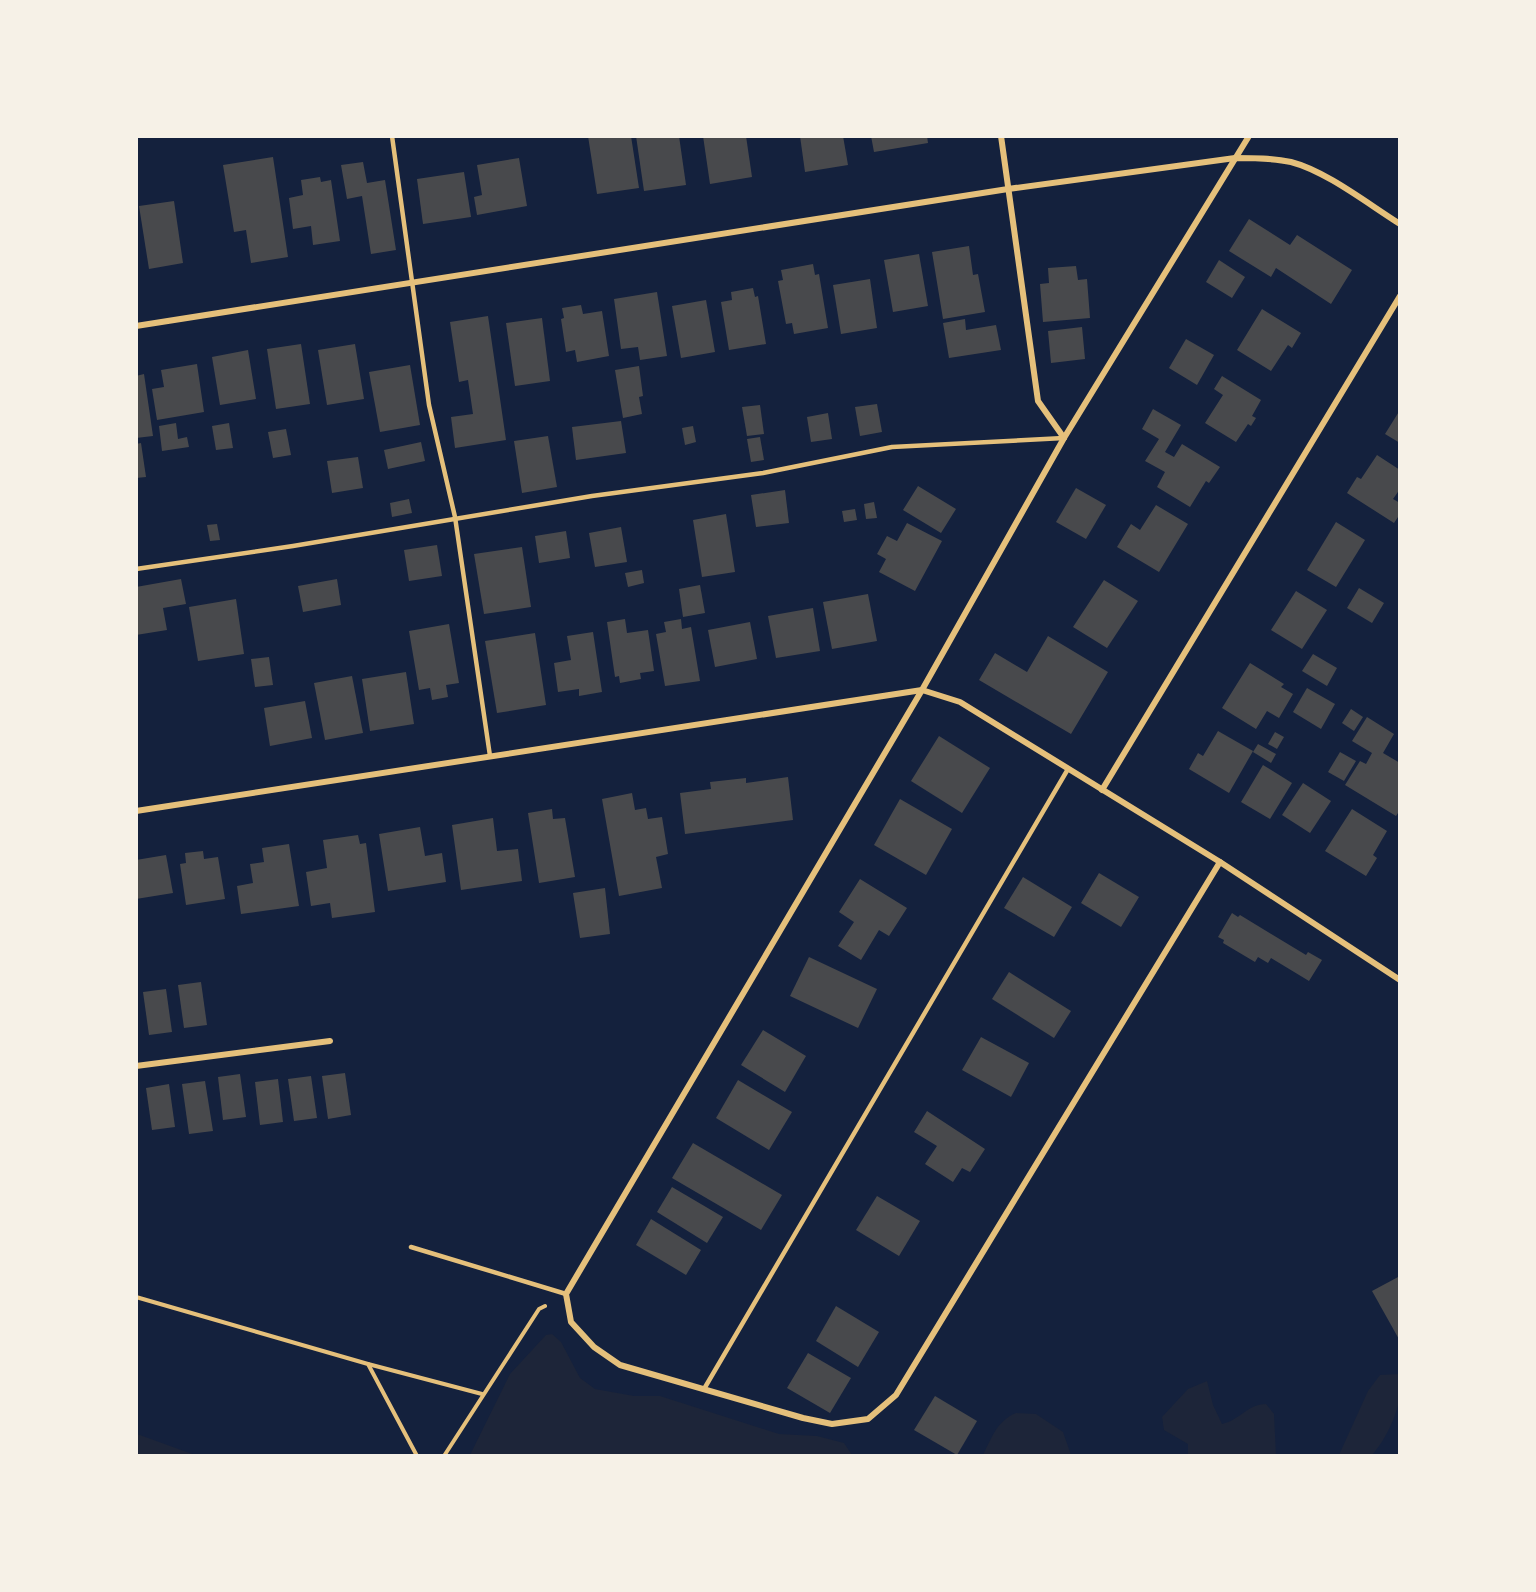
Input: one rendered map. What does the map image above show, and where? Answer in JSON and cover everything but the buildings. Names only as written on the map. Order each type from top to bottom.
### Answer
[{"type":"street","points":[[1000,136],[1038,401],[1064,438]]},
{"type":"street","points":[[1220,862],[896,1395],[868,1419],[832,1424],[803,1418],[620,1365],[594,1347],[571,1322],[566,1294],[922,690],[1064,438],[1249,136]]},
{"type":"street","points":[[136,326],[1008,189],[1235,158],[1267,158],[1293,163],[1326,178],[1400,224]]},
{"type":"street","points":[[1102,790],[1400,296]]},
{"type":"street","points":[[136,811],[922,690],[960,702],[1220,862],[1400,980]]},
{"type":"street","points":[[136,1066],[330,1041]]},
{"type":"lane","points":[[392,136],[414,282],[429,405],[455,517],[490,756]]},
{"type":"lane","points":[[136,569],[293,546],[455,517],[764,473],[892,447],[1064,438]]},
{"type":"lane","points":[[704,1389],[1068,769]]},
{"type":"lane","points":[[411,1246],[566,1294]]},
{"type":"path","points":[[444,1455],[539,1309],[566,1294]]},
{"type":"path","points":[[136,1297],[368,1364],[482,1394]]},
{"type":"path","points":[[368,1364],[417,1455]]},
{"type":"shaded area","points":[[552,1334],[561,1342],[580,1378],[595,1389],[634,1396],[660,1396],[779,1434],[817,1436],[844,1443],[852,1455],[470,1455],[510,1374],[546,1335]]},
{"type":"shaded area","points":[[1398,1374],[1400,1394],[1398,1405],[1390,1428],[1378,1447],[1372,1455],[1339,1455],[1368,1391],[1380,1375]]},
{"type":"shaded area","points":[[1207,1381],[1213,1405],[1222,1424],[1254,1407],[1266,1404],[1274,1414],[1276,1455],[1188,1455],[1188,1444],[1164,1430],[1162,1417],[1188,1389]]},
{"type":"shaded area","points":[[1016,1413],[1036,1414],[1063,1432],[1071,1455],[983,1455],[1000,1425]]},
{"type":"shaded area","points":[[137,1434],[195,1455],[137,1455]]}]
